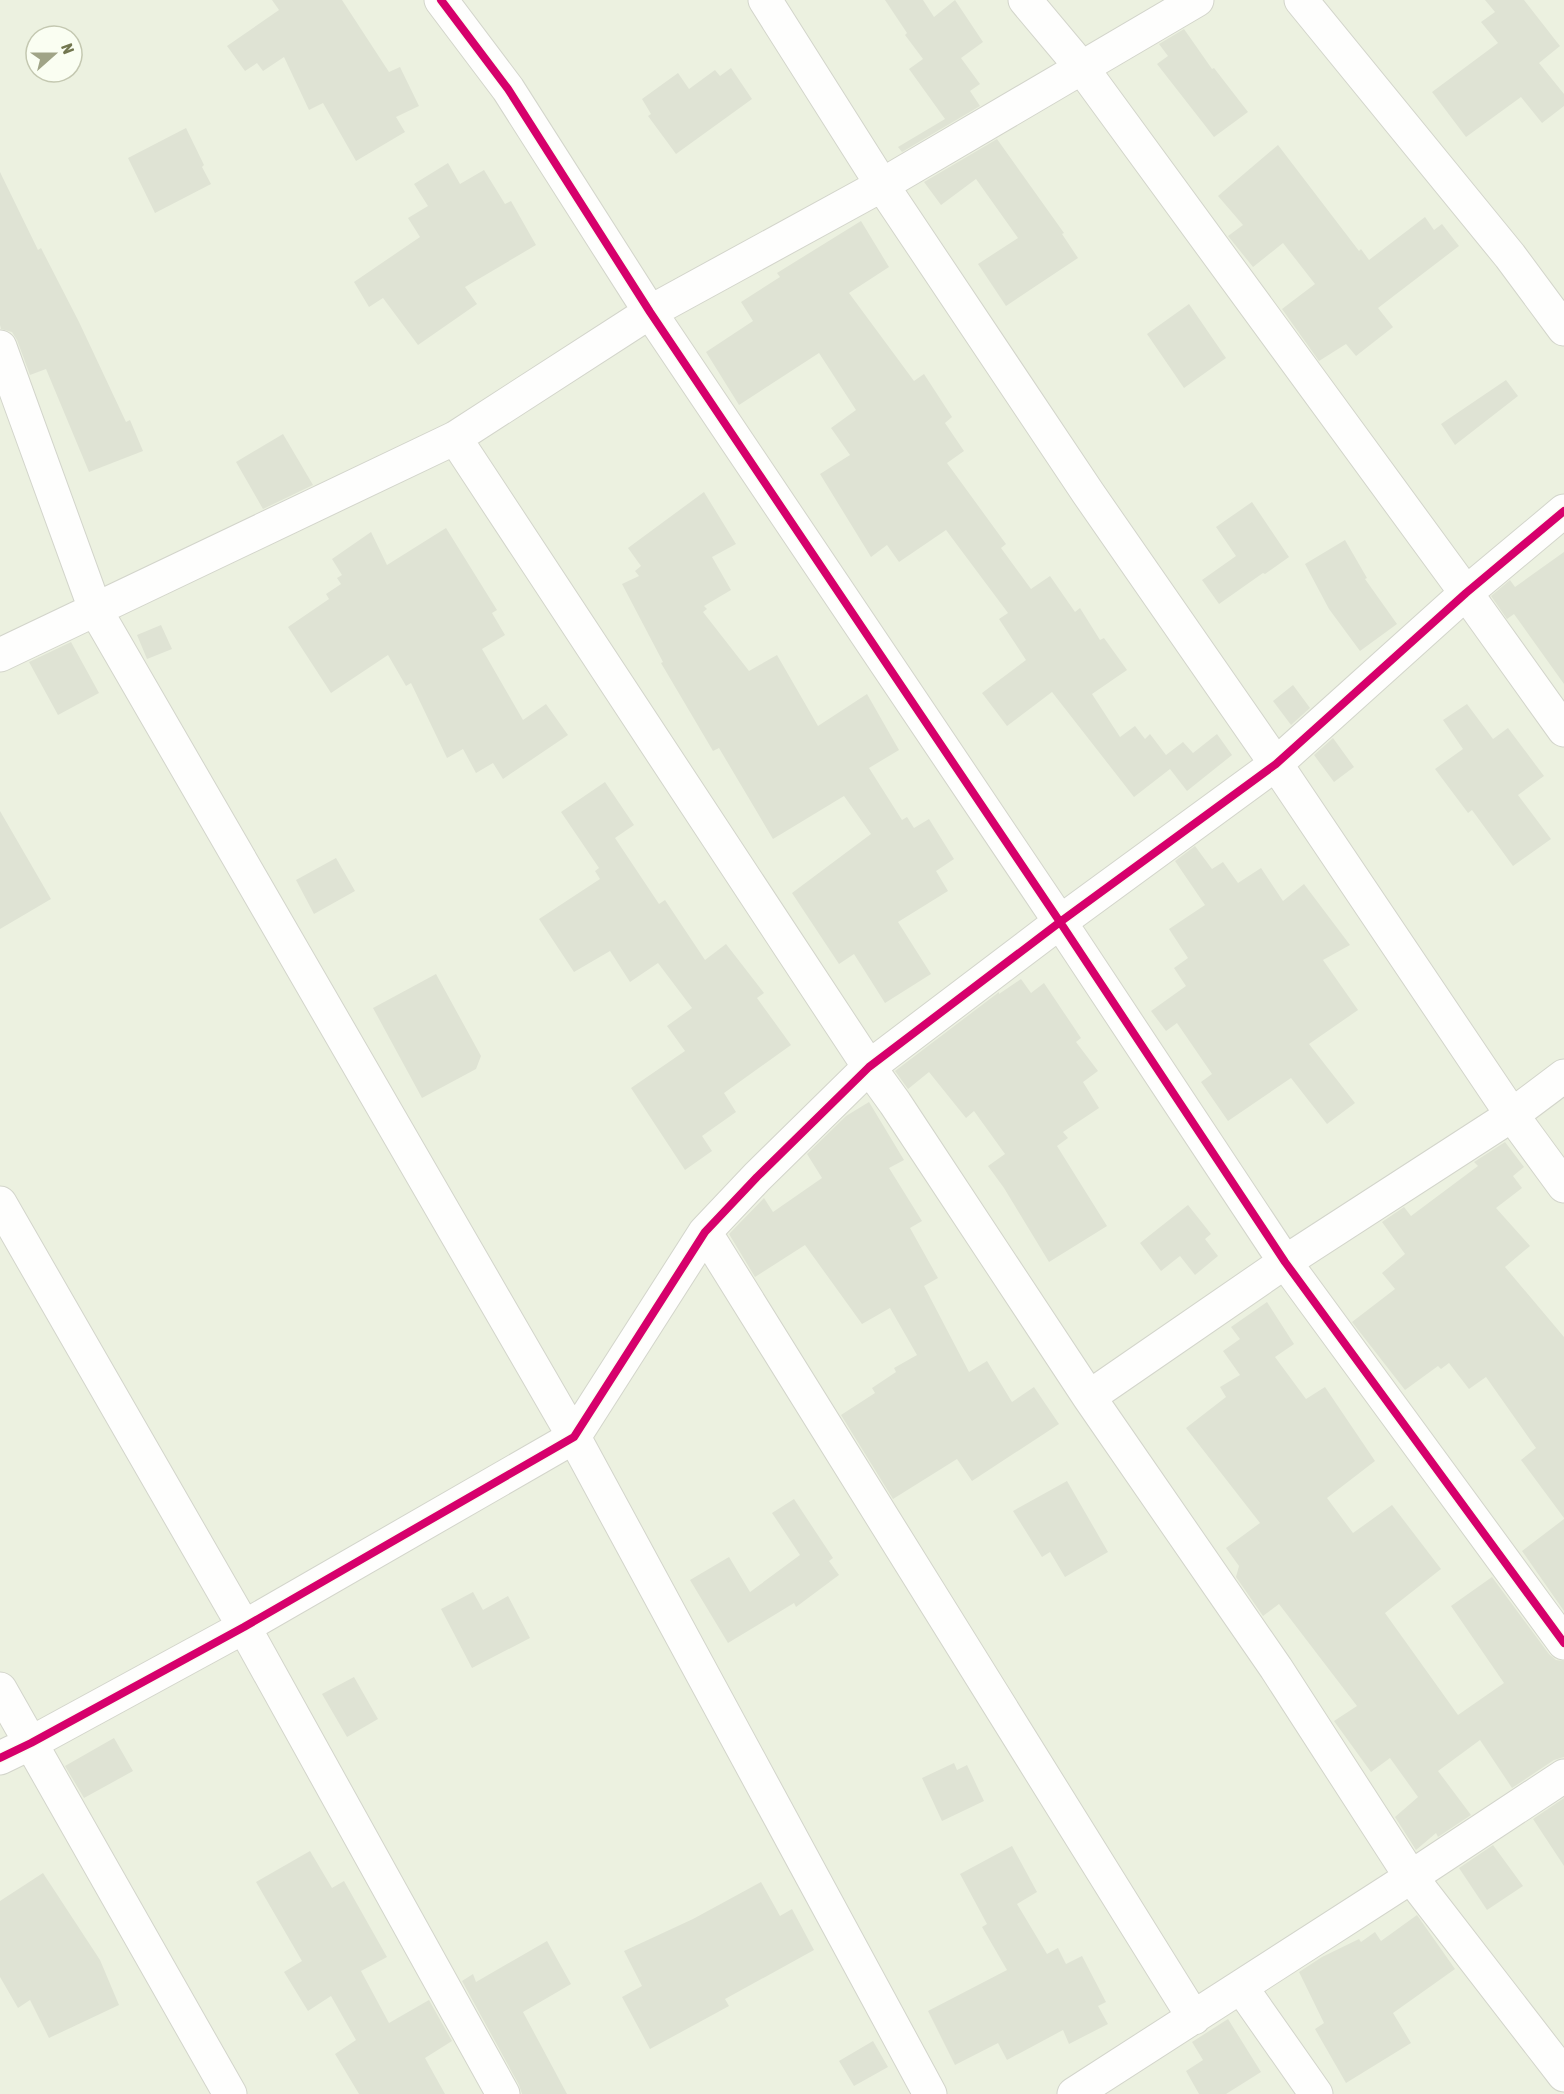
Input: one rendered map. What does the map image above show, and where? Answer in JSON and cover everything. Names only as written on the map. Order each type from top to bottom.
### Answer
[{"type":"street","points":[[441,0],[508,89],[650,312],[1060,922],[1285,1262],[1564,1643]]},
{"type":"street","points":[[765,0],[882,185],[1088,493],[1276,764],[1512,1115],[1564,1186]]},
{"type":"street","points":[[1025,0],[1082,68],[1564,730]]},
{"type":"street","points":[[0,655],[455,438],[650,312],[882,185],[1197,0]]},
{"type":"street","points":[[1301,0],[1510,256],[1564,329]]},
{"type":"street","points":[[0,347],[95,609],[574,1437],[930,2094]]},
{"type":"street","points":[[455,438],[869,1067],[1089,1397],[1276,1668],[1411,1877],[1564,2075]]},
{"type":"street","points":[[0,1758],[244,1627],[574,1437],[705,1233],[757,1177],[869,1067],[1060,922],[1276,764],[1466,593],[1564,511]]},
{"type":"street","points":[[1089,1397],[1285,1262],[1512,1115],[1564,1076]]},
{"type":"street","points":[[0,1203],[244,1627],[503,2094]]},
{"type":"street","points":[[705,1233],[1194,2018]]},
{"type":"street","points":[[0,1689],[230,2094]]},
{"type":"street","points":[[1074,2094],[1241,1988],[1564,1776]]},
{"type":"street","points":[[1241,1988],[1317,2094]]},
{"type":"shaded area","points":[[0,0],[1564,0],[1564,2094],[0,2094]]},
{"type":"building","points":[[272,0],[342,0],[389,72],[400,67],[419,106],[396,117],[405,132],[356,161],[323,103],[309,110],[284,57],[263,71],[257,63],[245,71],[227,46],[279,10]]},
{"type":"building","points":[[885,0],[923,0],[934,17],[955,0],[983,42],[961,58],[980,84],[970,91],[980,106],[902,152],[898,147],[945,119],[909,69],[923,59],[905,35],[907,33]]},
{"type":"building","points":[[1485,0],[1524,0],[1560,46],[1539,63],[1564,94],[1564,106],[1542,123],[1521,97],[1466,137],[1432,92],[1498,43],[1481,22],[1495,12]]},
{"type":"building","points":[[1184,29],[1212,69],[1214,68],[1248,112],[1214,137],[1157,64],[1168,56],[1159,44]]},
{"type":"building","points":[[731,68],[752,99],[676,154],[648,116],[651,114],[642,99],[678,73],[689,89],[715,70],[720,76]]},
{"type":"building","points":[[186,128],[211,184],[155,213],[128,158]]},
{"type":"building","points":[[997,139],[1064,233],[1062,234],[1078,258],[1006,306],[978,264],[1018,238],[976,179],[941,205],[924,182]]},
{"type":"building","points":[[1278,145],[1359,251],[1361,249],[1369,260],[1425,217],[1434,230],[1442,224],[1459,246],[1378,308],[1393,327],[1356,356],[1346,344],[1319,361],[1282,309],[1315,284],[1283,243],[1253,267],[1228,236],[1243,225],[1218,196]]},
{"type":"building","points":[[448,163],[460,184],[484,170],[505,204],[511,201],[536,245],[465,287],[477,304],[418,345],[383,298],[369,307],[354,282],[420,237],[408,218],[428,206],[414,184]]},
{"type":"building","points":[[0,172],[38,250],[41,248],[79,322],[126,422],[130,420],[143,451],[89,472],[46,369],[30,375],[12,332],[1,329]]},
{"type":"building","points":[[861,221],[889,267],[849,293],[914,381],[924,374],[952,417],[945,423],[964,451],[947,463],[1006,544],[1001,548],[1031,589],[1050,576],[1075,612],[1080,608],[1100,640],[1104,638],[1127,670],[1092,694],[1120,737],[1135,726],[1145,739],[1150,734],[1166,755],[1183,742],[1193,753],[1217,734],[1232,755],[1187,791],[1170,769],[1134,797],[1052,692],[1007,726],[982,693],[1026,660],[999,619],[1008,613],[946,530],[899,562],[887,545],[871,557],[820,474],[850,455],[831,428],[856,410],[819,353],[739,405],[706,352],[753,321],[741,302],[780,277],[777,273]]},
{"type":"building","points":[[1189,304],[1226,358],[1184,388],[1147,334]]},
{"type":"building","points":[[1506,380],[1518,396],[1455,445],[1441,424]]},
{"type":"building","points":[[283,434],[313,485],[263,509],[236,462]]},
{"type":"building","points":[[704,492],[736,544],[712,557],[731,590],[704,606],[707,609],[703,612],[749,671],[777,655],[818,726],[867,694],[899,750],[869,768],[902,820],[907,817],[914,828],[929,819],[954,859],[936,871],[948,891],[898,922],[931,974],[885,1003],[854,954],[839,964],[792,893],[871,834],[844,796],[773,839],[719,748],[713,751],[661,663],[663,662],[622,584],[639,576],[635,571],[641,566],[628,548]]},
{"type":"building","points":[[1252,502],[1289,557],[1219,604],[1202,580],[1236,556],[1216,527]]},
{"type":"building","points":[[446,528],[497,610],[492,613],[505,635],[482,649],[523,720],[546,704],[568,735],[503,779],[493,763],[476,773],[463,749],[447,758],[411,683],[406,686],[388,655],[331,693],[288,627],[329,599],[326,594],[341,584],[337,578],[342,575],[332,559],[371,532],[387,565]]},
{"type":"building","points":[[1345,540],[1367,578],[1365,579],[1397,624],[1360,651],[1329,609],[1305,564]]},
{"type":"building","points":[[1564,552],[1564,684],[1514,614],[1507,619],[1491,596],[1510,580],[1515,587]]},
{"type":"building","points":[[161,625],[172,649],[147,659],[137,635]]},
{"type":"building","points":[[71,642],[99,693],[58,715],[29,662]]},
{"type":"building","points":[[1293,685],[1310,708],[1291,725],[1273,701]]},
{"type":"building","points":[[1467,704],[1493,739],[1508,728],[1544,776],[1518,795],[1551,839],[1513,866],[1472,810],[1468,813],[1435,769],[1463,749],[1443,720]]},
{"type":"building","points":[[1333,738],[1354,767],[1334,782],[1314,755]]},
{"type":"building","points":[[605,782],[634,825],[615,838],[659,904],[665,900],[705,960],[726,944],[764,993],[757,998],[791,1045],[724,1093],[736,1112],[702,1136],[712,1151],[685,1170],[631,1088],[685,1051],[667,1026],[692,1008],[658,963],[630,982],[610,951],[574,972],[539,919],[600,879],[595,871],[599,868],[561,812]]},
{"type":"building","points":[[0,811],[51,899],[0,929]]},
{"type":"building","points":[[1195,846],[1212,869],[1223,862],[1238,883],[1261,868],[1283,901],[1304,884],[1350,945],[1323,960],[1358,1010],[1309,1044],[1355,1103],[1327,1124],[1291,1078],[1228,1121],[1201,1082],[1212,1074],[1177,1023],[1166,1031],[1151,1011],[1186,986],[1174,968],[1188,958],[1169,929],[1205,905],[1175,861]]},
{"type":"building","points":[[336,858],[355,891],[314,914],[296,880]]},
{"type":"building","points":[[436,974],[481,1056],[476,1069],[422,1098],[373,1008]]},
{"type":"building","points":[[1021,979],[1031,993],[1044,983],[1081,1038],[1076,1042],[1098,1071],[1083,1082],[1099,1108],[1063,1132],[1068,1138],[1057,1146],[1107,1226],[1049,1262],[988,1166],[1005,1154],[974,1111],[966,1118],[929,1072],[908,1089],[895,1071],[999,992],[999,994]]},
{"type":"building","points":[[869,1102],[904,1160],[889,1168],[922,1221],[910,1228],[938,1278],[924,1286],[969,1372],[987,1361],[1012,1402],[1034,1387],[1059,1424],[972,1481],[957,1459],[893,1499],[841,1415],[875,1393],[872,1388],[896,1372],[894,1368],[917,1355],[890,1308],[862,1324],[805,1245],[755,1277],[729,1234],[764,1198],[773,1212],[822,1178],[807,1154],[846,1116]]},
{"type":"building","points":[[1505,1142],[1524,1167],[1513,1176],[1522,1188],[1496,1208],[1530,1246],[1505,1267],[1564,1337],[1564,1518],[1521,1460],[1536,1448],[1486,1377],[1469,1389],[1449,1363],[1441,1369],[1438,1366],[1405,1390],[1352,1322],[1395,1289],[1382,1273],[1405,1254],[1382,1222],[1404,1207],[1411,1216],[1478,1166],[1474,1162]]},
{"type":"building","points":[[1188,1205],[1211,1234],[1205,1239],[1218,1256],[1195,1275],[1180,1256],[1161,1271],[1140,1243]]},
{"type":"building","points":[[1267,1302],[1294,1344],[1275,1357],[1306,1399],[1325,1387],[1375,1461],[1327,1498],[1353,1533],[1392,1505],[1441,1569],[1385,1613],[1458,1715],[1504,1683],[1451,1606],[1492,1577],[1549,1654],[1556,1660],[1564,1661],[1564,1757],[1554,1760],[1512,1788],[1480,1740],[1438,1771],[1471,1815],[1438,1837],[1436,1833],[1416,1850],[1395,1817],[1418,1797],[1390,1758],[1371,1772],[1334,1721],[1357,1706],[1279,1604],[1263,1616],[1236,1577],[1239,1566],[1226,1548],[1260,1523],[1186,1428],[1226,1397],[1220,1387],[1240,1375],[1223,1351],[1240,1339],[1231,1327]]},
{"type":"building","points":[[1067,1481],[1108,1552],[1065,1577],[1050,1552],[1042,1557],[1013,1511]]},
{"type":"building","points":[[794,1499],[833,1558],[829,1561],[839,1575],[796,1607],[794,1603],[728,1643],[690,1580],[729,1557],[750,1592],[800,1555],[772,1513]]},
{"type":"building","points":[[1564,1519],[1564,1611],[1522,1551]]},
{"type":"building","points":[[473,1592],[483,1610],[508,1596],[530,1638],[472,1668],[441,1609]]},
{"type":"building","points":[[354,1677],[378,1719],[347,1737],[322,1694]]},
{"type":"building","points":[[114,1738],[133,1771],[84,1798],[65,1766]]},
{"type":"building","points":[[954,1763],[957,1770],[967,1765],[984,1801],[942,1821],[922,1778]]},
{"type":"building","points":[[1564,1798],[1564,1866],[1533,1819]]},
{"type":"building","points":[[1493,1845],[1523,1886],[1487,1910],[1459,1868]]},
{"type":"building","points":[[1012,1846],[1037,1892],[1017,1904],[1047,1954],[1058,1948],[1066,1964],[1082,1956],[1106,2002],[1098,2006],[1108,2024],[1069,2044],[1063,2030],[1007,2060],[998,2043],[955,2065],[928,2011],[1007,1970],[982,1927],[987,1924],[960,1874]]},
{"type":"building","points":[[310,1851],[332,1888],[344,1881],[387,1957],[361,1971],[389,2023],[429,2000],[452,2041],[425,2058],[445,2094],[359,2094],[335,2054],[356,2040],[331,1996],[308,2011],[284,1972],[302,1961],[256,1882]]},
{"type":"building","points":[[43,1873],[100,1960],[119,2005],[49,2038],[30,2000],[18,2008],[0,1977],[0,1901]]},
{"type":"building","points":[[761,1882],[780,1916],[792,1909],[814,1950],[725,1999],[729,2006],[650,2049],[622,1997],[642,1986],[624,1951],[693,1919]]},
{"type":"building","points":[[1417,1915],[1455,1969],[1393,2013],[1411,2043],[1346,2083],[1315,2029],[1324,2023],[1299,1972],[1322,1957],[1359,1939],[1361,1942],[1375,1932],[1381,1941]]},
{"type":"building","points":[[547,1941],[571,1984],[523,2012],[567,2094],[522,2094],[462,1981],[473,1974],[476,1982]]},
{"type":"building","points":[[1228,2019],[1261,2072],[1226,2094],[1199,2094],[1186,2071],[1203,2060],[1192,2042]]},
{"type":"building","points":[[873,2041],[888,2067],[854,2086],[839,2061]]},
{"type":"cycle path","points":[[441,0],[508,89],[650,312],[1060,922],[1285,1262],[1564,1643]]},
{"type":"cycle path","points":[[0,1758],[244,1627],[574,1437],[705,1232],[757,1177],[869,1067],[1060,922],[1276,764],[1466,593],[1564,511]]}]
